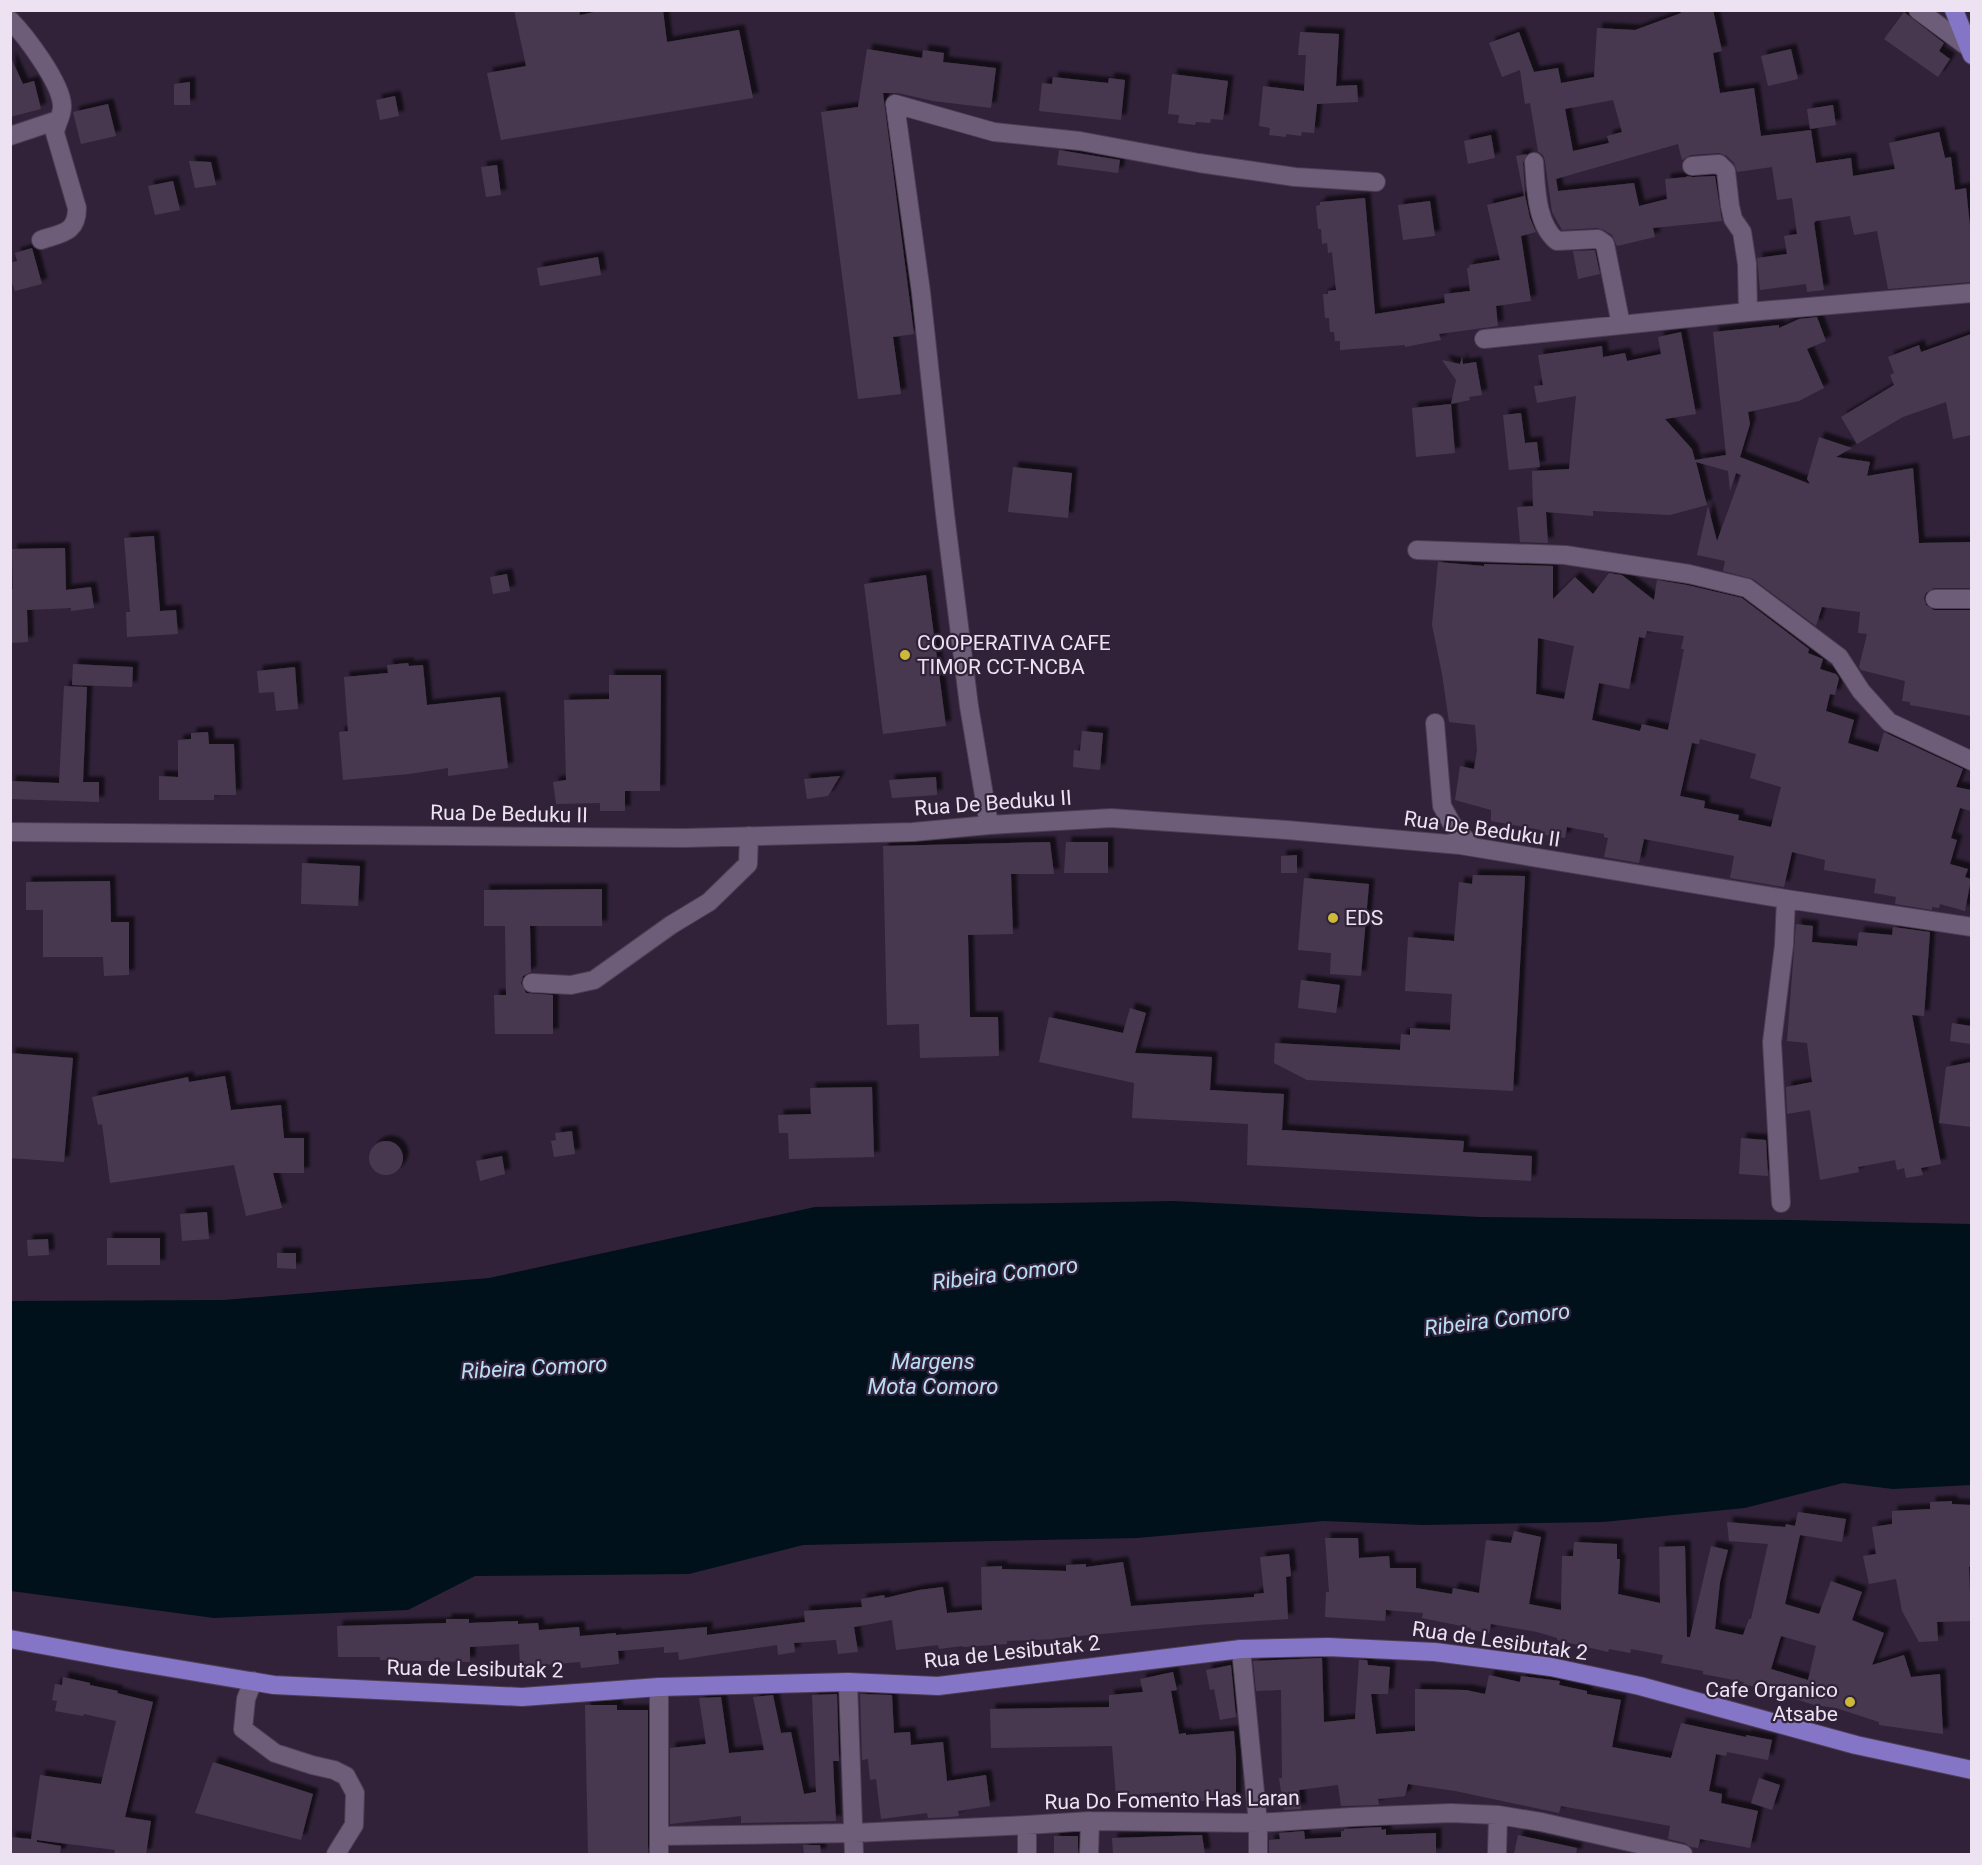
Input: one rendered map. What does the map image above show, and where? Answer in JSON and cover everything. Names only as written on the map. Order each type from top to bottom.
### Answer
[{"type":"main road","points":[[1954,10],[1970,51]]},
{"type":"main road","name":"Rua de Lesibutak 2","points":[[10,1638],[274,1685],[522,1697],[659,1687],[848,1682],[939,1686],[1241,1649],[1328,1647],[1435,1652],[1551,1667],[1640,1686],[1856,1746],[1971,1770]]},
{"type":"street","points":[[1918,10],[1970,51]]},
{"type":"street","points":[[10,20],[39,56],[59,94],[62,111],[56,126],[57,139],[77,208],[75,225],[70,230],[41,240]]},
{"type":"street","points":[[989,825],[969,706],[921,292],[895,104],[994,132],[1080,141],[1199,163],[1295,177],[1376,182]]},
{"type":"street","points":[[10,136],[58,120]]},
{"type":"street","points":[[1534,162],[1538,201],[1548,234],[1557,241],[1598,239],[1605,244],[1621,325]]},
{"type":"street","points":[[1692,166],[1719,164],[1726,171],[1733,219],[1742,232],[1748,264],[1748,312]]},
{"type":"street","points":[[1484,339],[1748,312],[1971,293]]},
{"type":"street","points":[[1417,550],[1565,555],[1689,573],[1747,588],[1839,657],[1861,692],[1889,722],[1971,761]]},
{"type":"street","points":[[1935,599],[1971,599]]},
{"type":"street","points":[[1435,723],[1442,806],[1452,824],[1472,847]]},
{"type":"street","name":"Rua De Beduku II","points":[[10,832],[684,838],[914,832],[1112,818],[1287,830],[1472,847],[1971,927]]},
{"type":"street","points":[[532,983],[571,985],[594,980],[671,925],[709,902],[748,864],[749,836]]},
{"type":"street","points":[[1781,1203],[1772,1042],[1784,945],[1786,899]]},
{"type":"street","points":[[1241,1649],[1258,1823],[1258,1854]]},
{"type":"street","points":[[253,1681],[246,1699],[243,1728],[275,1753],[334,1770],[346,1776],[355,1793],[354,1825],[336,1854]]},
{"type":"street","points":[[848,1682],[854,1854]]},
{"type":"street","points":[[659,1687],[659,1845]]},
{"type":"street","name":"Rua Do Fomento Has Laran","points":[[659,1845],[1090,1821],[1258,1823],[1363,1816],[1451,1814],[1498,1815],[1541,1822],[1683,1854]]},
{"type":"street","points":[[1497,1854],[1498,1815]]},
{"type":"street","points":[[1089,1854],[1090,1821]]},
{"type":"street","points":[[1027,1825],[1027,1854]]},
{"type":"water","name":"Margens Mota Comoro","points":[[1174,1201],[1480,1217],[1971,1224],[1971,1485],[1893,1489],[1843,1483],[1745,1508],[1603,1522],[1422,1525],[1324,1521],[1138,1538],[803,1545],[689,1574],[475,1576],[408,1610],[214,1618],[11,1591],[11,1301],[223,1300],[489,1278],[815,1207]]},
{"type":"building","points":[[514,10],[579,10],[580,15],[604,10],[663,10],[667,42],[739,30],[753,98],[501,140],[487,73],[526,66]]},
{"type":"building","points":[[1680,10],[1713,10],[1722,51],[1713,53],[1720,93],[1754,88],[1761,136],[1811,130],[1816,163],[1851,158],[1853,176],[1895,169],[1889,143],[1939,132],[1945,158],[1951,157],[1955,190],[1966,188],[1971,236],[1971,282],[1888,289],[1877,231],[1854,235],[1850,216],[1814,223],[1824,290],[1807,292],[1806,284],[1760,290],[1757,258],[1787,254],[1784,236],[1797,234],[1792,198],[1777,200],[1772,167],[1737,172],[1734,163],[1727,156],[1719,153],[1691,155],[1682,160],[1678,144],[1556,179],[1558,191],[1634,183],[1639,206],[1667,199],[1665,179],[1715,176],[1722,221],[1653,228],[1655,237],[1617,246],[1612,235],[1604,230],[1597,228],[1562,230],[1552,212],[1545,161],[1543,155],[1537,151],[1530,103],[1525,104],[1520,70],[1502,77],[1489,43],[1519,32],[1534,72],[1558,68],[1561,83],[1594,77],[1597,28],[1635,30],[1681,13]],"holes":[[[1613,100],[1622,132],[1607,136],[1609,143],[1573,151],[1565,109]]]},
{"type":"building","points":[[1904,12],[1944,43],[1939,51],[1950,59],[1938,77],[1884,39]]},
{"type":"building","points":[[1300,32],[1339,34],[1336,86],[1357,85],[1358,102],[1317,104],[1314,133],[1302,132],[1301,136],[1286,134],[1286,137],[1269,135],[1270,128],[1259,126],[1263,86],[1304,91],[1306,55],[1298,55]]},
{"type":"building","points":[[867,49],[922,58],[923,50],[944,53],[943,62],[996,68],[991,108],[933,101],[898,93],[883,93],[914,334],[893,337],[901,394],[858,399],[821,112],[858,107]]},
{"type":"building","points":[[1791,49],[1798,79],[1768,86],[1761,56]]},
{"type":"building","points":[[10,56],[23,84],[34,81],[41,109],[10,117]]},
{"type":"building","points":[[1172,74],[1228,81],[1223,120],[1211,119],[1210,123],[1196,122],[1195,125],[1178,123],[1179,115],[1168,114]]},
{"type":"building","points":[[1053,77],[1108,83],[1109,78],[1125,80],[1121,120],[1039,111],[1042,83],[1052,84]]},
{"type":"building","points":[[190,82],[190,105],[174,105],[174,84]]},
{"type":"building","points":[[395,96],[399,116],[380,120],[376,100]]},
{"type":"building","points":[[108,104],[116,136],[81,144],[73,112]]},
{"type":"building","points":[[1833,105],[1836,125],[1810,129],[1807,109]]},
{"type":"building","points":[[1491,135],[1495,158],[1468,164],[1464,141]]},
{"type":"building","points":[[1059,150],[1120,160],[1118,173],[1057,165]]},
{"type":"building","points":[[1527,154],[1523,163],[1525,195],[1536,232],[1521,236],[1531,301],[1496,306],[1498,326],[1439,334],[1441,340],[1405,347],[1405,345],[1340,350],[1340,341],[1335,341],[1334,332],[1330,332],[1329,318],[1325,318],[1323,294],[1336,290],[1332,252],[1328,253],[1327,243],[1322,244],[1316,206],[1320,205],[1320,202],[1365,198],[1375,314],[1445,303],[1444,294],[1470,291],[1467,268],[1470,267],[1469,265],[1500,260],[1487,205],[1524,196],[1516,156]]},
{"type":"building","points":[[189,161],[211,162],[216,185],[195,188]]},
{"type":"building","points":[[497,165],[501,195],[486,197],[481,167]]},
{"type":"building","points":[[173,181],[180,210],[155,215],[148,186]]},
{"type":"building","points":[[1430,201],[1435,236],[1403,240],[1398,205]]},
{"type":"building","points":[[32,248],[42,284],[15,291],[10,277],[10,263],[17,261],[15,253]]},
{"type":"building","points":[[1595,250],[1600,274],[1578,279],[1573,251]]},
{"type":"building","points":[[598,257],[601,275],[540,286],[537,268]]},
{"type":"building","points":[[1817,317],[1826,341],[1807,349],[1824,388],[1799,401],[1748,412],[1750,424],[1740,457],[1810,484],[1807,479],[1819,437],[1852,448],[1836,457],[1870,462],[1867,476],[1913,468],[1919,543],[1971,542],[1971,588],[1934,588],[1926,593],[1924,598],[1926,605],[1934,610],[1971,610],[1971,716],[1910,705],[1910,702],[1902,701],[1905,681],[1861,670],[1859,667],[1867,634],[1858,633],[1860,612],[1822,607],[1816,626],[1753,579],[1723,571],[1725,561],[1697,555],[1708,506],[1717,541],[1741,475],[1736,473],[1730,491],[1728,471],[1696,462],[1707,505],[1670,515],[1593,511],[1593,516],[1546,512],[1548,543],[1520,542],[1517,507],[1533,506],[1532,471],[1569,469],[1576,396],[1537,403],[1534,386],[1543,385],[1538,355],[1602,346],[1603,357],[1625,353],[1627,361],[1661,354],[1658,337],[1681,332],[1696,414],[1665,419],[1692,449],[1695,460],[1726,455],[1713,332],[1779,325],[1779,328],[1799,319]]},
{"type":"building","points":[[1971,334],[1971,435],[1953,439],[1946,402],[1903,417],[1857,444],[1841,417],[1894,385],[1890,375],[1894,373],[1888,357],[1919,345],[1921,352]]},
{"type":"building","points":[[1462,357],[1463,364],[1476,362],[1482,395],[1451,404],[1456,380],[1442,360],[1460,364]]},
{"type":"building","points":[[1451,404],[1455,453],[1416,457],[1412,408]]},
{"type":"building","points":[[1521,413],[1525,443],[1537,442],[1540,467],[1509,470],[1503,415]]},
{"type":"building","points":[[1013,467],[1072,473],[1068,518],[1008,512]]},
{"type":"building","points":[[154,536],[160,611],[176,610],[178,634],[127,637],[126,612],[130,612],[124,538]]},
{"type":"building","points":[[65,548],[66,590],[91,587],[94,608],[71,611],[71,608],[27,610],[28,642],[10,643],[10,589],[13,589],[12,549]]},
{"type":"building","points":[[1438,562],[1484,566],[1484,564],[1553,566],[1553,599],[1575,577],[1593,594],[1609,573],[1622,575],[1654,600],[1657,580],[1742,598],[1809,649],[1808,653],[1823,659],[1820,669],[1836,674],[1839,678],[1835,695],[1830,694],[1826,711],[1854,720],[1848,743],[1878,752],[1884,732],[1963,769],[1956,787],[1971,790],[1971,811],[1960,808],[1951,838],[1957,840],[1950,864],[1968,869],[1965,877],[1971,879],[1965,911],[1940,904],[1939,908],[1932,907],[1932,910],[1895,904],[1896,897],[1874,893],[1876,879],[1824,870],[1825,860],[1792,852],[1784,887],[1730,878],[1734,856],[1644,839],[1639,863],[1604,857],[1608,838],[1604,837],[1604,834],[1567,827],[1565,838],[1541,834],[1541,830],[1491,821],[1491,810],[1455,800],[1460,766],[1474,769],[1477,750],[1475,725],[1449,722],[1432,625]],"holes":[[[1647,631],[1684,636],[1681,649],[1684,649],[1668,730],[1642,724],[1640,731],[1592,720],[1599,683],[1629,689],[1639,637],[1645,638]],[[1538,638],[1574,646],[1564,699],[1536,694]],[[1700,739],[1756,754],[1750,778],[1781,787],[1771,827],[1738,820],[1739,815],[1704,808],[1705,801],[1680,796],[1692,743],[1699,744]]]},
{"type":"building","points":[[507,574],[510,591],[493,594],[490,577]]},
{"type":"building","name":"COOPERATIVA CAFE TIMOR CCT-NCBA","points":[[926,575],[946,726],[883,734],[864,584]]},
{"type":"building","points":[[408,663],[409,666],[423,665],[427,705],[500,697],[508,768],[448,776],[448,768],[343,780],[339,732],[348,731],[344,677],[388,673],[387,665]]},
{"type":"building","points":[[73,664],[133,667],[132,687],[72,685]]},
{"type":"building","points":[[295,667],[298,709],[276,711],[274,692],[259,693],[257,671]]},
{"type":"building","points":[[609,675],[661,675],[660,791],[625,791],[625,811],[600,811],[600,803],[556,804],[553,782],[566,780],[564,700],[609,699]]},
{"type":"building","points":[[64,686],[87,687],[83,782],[99,782],[99,802],[10,799],[10,781],[59,783]]},
{"type":"building","points":[[1082,731],[1103,733],[1100,770],[1073,767],[1074,750],[1080,751]]},
{"type":"building","points":[[208,732],[209,744],[234,744],[236,795],[214,795],[214,800],[159,800],[159,776],[178,777],[178,740],[191,739],[191,733]]},
{"type":"building","points":[[840,776],[828,796],[807,799],[804,779]]},
{"type":"building","points":[[936,777],[937,795],[892,798],[889,780]]},
{"type":"building","points":[[1050,842],[1054,874],[1011,874],[1013,934],[968,935],[970,1017],[998,1017],[999,1056],[920,1058],[919,1024],[887,1025],[883,846]]},
{"type":"building","points":[[1066,842],[1108,842],[1108,873],[1064,873]]},
{"type":"building","points":[[1297,855],[1297,873],[1281,873],[1281,856]]},
{"type":"building","points":[[302,863],[360,866],[358,906],[301,904]]},
{"type":"building","points":[[1473,875],[1525,876],[1513,1091],[1307,1080],[1274,1063],[1275,1043],[1400,1050],[1401,1034],[1410,1035],[1410,1028],[1450,1030],[1452,994],[1405,991],[1408,937],[1454,941],[1459,882],[1472,884]]},
{"type":"building","name":"EDS","points":[[1304,878],[1369,884],[1361,976],[1330,974],[1331,953],[1298,950]]},
{"type":"building","points":[[110,881],[111,922],[129,922],[129,975],[104,976],[103,957],[43,957],[43,910],[26,910],[26,882]]},
{"type":"building","points":[[602,889],[602,926],[530,926],[531,972],[523,976],[521,983],[526,993],[553,995],[553,1034],[495,1034],[494,995],[506,995],[505,926],[484,926],[484,890]]},
{"type":"building","points":[[1796,924],[1813,926],[1812,942],[1857,946],[1859,932],[1892,935],[1893,927],[1930,932],[1924,1016],[1912,1015],[1941,1164],[1921,1168],[1923,1175],[1906,1178],[1904,1168],[1897,1170],[1895,1160],[1858,1167],[1859,1172],[1820,1180],[1810,1110],[1787,1114],[1786,1087],[1812,1082],[1807,1043],[1787,1041]]},
{"type":"building","points":[[1301,980],[1340,985],[1336,1013],[1298,1008]]},
{"type":"building","points":[[1130,1008],[1146,1013],[1135,1053],[1212,1057],[1210,1090],[1284,1094],[1282,1130],[1464,1141],[1463,1152],[1532,1156],[1531,1181],[1247,1165],[1248,1124],[1132,1118],[1134,1083],[1039,1062],[1049,1017],[1123,1033]]},
{"type":"building","points":[[1952,1023],[1971,1026],[1971,1044],[1950,1041]]},
{"type":"building","points":[[10,1053],[73,1058],[64,1162],[10,1158]]},
{"type":"building","points":[[1971,1062],[1971,1127],[1939,1123],[1946,1067]]},
{"type":"building","points":[[225,1076],[231,1110],[281,1105],[284,1138],[304,1138],[304,1173],[273,1173],[282,1208],[246,1216],[234,1165],[110,1183],[102,1124],[98,1125],[92,1097],[188,1077],[189,1082]]},
{"type":"building","points":[[872,1087],[874,1157],[789,1159],[788,1133],[779,1133],[778,1115],[811,1114],[810,1088]]},
{"type":"building","points":[[572,1131],[575,1154],[554,1157],[551,1141],[556,1140],[555,1133]]},
{"type":"building","points":[[1741,1138],[1766,1140],[1768,1176],[1739,1174]]},
{"type":"building","points":[[386,1141],[398,1146],[403,1158],[398,1170],[386,1175],[374,1170],[369,1158],[374,1146]]},
{"type":"building","points":[[502,1156],[505,1174],[480,1181],[476,1161]]},
{"type":"building","points":[[207,1212],[209,1239],[182,1241],[180,1214]]},
{"type":"building","points":[[107,1238],[160,1238],[160,1265],[107,1265]]},
{"type":"building","points":[[48,1239],[49,1255],[28,1256],[27,1240]]},
{"type":"building","points":[[277,1253],[296,1253],[296,1269],[277,1268]]},
{"type":"building","points":[[1952,1501],[1952,1504],[1971,1505],[1971,1567],[1969,1567],[1971,1621],[1937,1622],[1938,1641],[1919,1642],[1902,1611],[1896,1579],[1869,1584],[1863,1556],[1876,1554],[1872,1527],[1892,1524],[1892,1511],[1930,1509],[1930,1502]]},
{"type":"building","points":[[1798,1512],[1846,1519],[1842,1542],[1800,1535],[1785,1604],[1819,1614],[1831,1581],[1862,1592],[1852,1620],[1884,1633],[1872,1665],[1904,1655],[1911,1677],[1940,1674],[1943,1734],[1879,1725],[1879,1722],[1836,1708],[1814,1705],[1743,1684],[1744,1682],[1703,1674],[1703,1671],[1661,1663],[1663,1655],[1631,1649],[1630,1653],[1609,1649],[1608,1652],[1557,1640],[1557,1638],[1537,1632],[1491,1624],[1489,1633],[1471,1630],[1471,1628],[1422,1618],[1423,1613],[1386,1610],[1385,1621],[1325,1617],[1326,1592],[1329,1592],[1325,1538],[1358,1538],[1359,1558],[1389,1556],[1390,1568],[1416,1568],[1416,1588],[1452,1594],[1453,1588],[1479,1593],[1486,1540],[1511,1543],[1514,1531],[1541,1537],[1529,1604],[1561,1610],[1562,1556],[1573,1556],[1574,1542],[1617,1544],[1617,1559],[1620,1559],[1618,1594],[1660,1603],[1659,1547],[1685,1546],[1687,1637],[1690,1637],[1711,1546],[1728,1550],[1720,1582],[1715,1629],[1743,1635],[1751,1619],[1768,1544],[1729,1541],[1727,1522],[1795,1526]],"holes":[[[1781,1636],[1816,1646],[1808,1680],[1771,1669]]]},
{"type":"building","points":[[1289,1554],[1291,1576],[1286,1577],[1288,1619],[1198,1625],[1058,1639],[1007,1641],[1007,1644],[939,1649],[938,1645],[896,1650],[892,1620],[854,1627],[858,1652],[838,1654],[836,1640],[794,1643],[795,1652],[778,1655],[777,1645],[679,1660],[678,1652],[664,1653],[664,1647],[618,1651],[619,1664],[581,1668],[580,1662],[520,1667],[519,1644],[470,1647],[470,1662],[338,1657],[337,1626],[446,1623],[446,1619],[469,1619],[469,1623],[518,1621],[518,1624],[538,1623],[539,1630],[579,1627],[580,1636],[707,1627],[707,1635],[805,1622],[804,1611],[862,1607],[861,1599],[884,1595],[885,1598],[943,1587],[947,1613],[982,1610],[981,1567],[1002,1566],[1002,1569],[1066,1571],[1066,1565],[1086,1564],[1086,1567],[1123,1562],[1131,1606],[1254,1597],[1254,1594],[1264,1593],[1260,1557]]},
{"type":"building","points":[[1322,1658],[1324,1722],[1355,1719],[1359,1660],[1367,1660],[1368,1665],[1390,1667],[1388,1694],[1371,1694],[1376,1734],[1415,1731],[1415,1689],[1466,1690],[1485,1694],[1489,1675],[1520,1682],[1521,1676],[1560,1681],[1559,1685],[1587,1691],[1587,1694],[1621,1700],[1612,1747],[1671,1758],[1681,1723],[1746,1737],[1746,1735],[1772,1740],[1768,1760],[1727,1752],[1726,1756],[1716,1754],[1709,1791],[1722,1794],[1721,1803],[1758,1811],[1750,1848],[1700,1839],[1698,1848],[1691,1847],[1685,1843],[1668,1839],[1670,1826],[1561,1806],[1559,1813],[1455,1791],[1408,1784],[1405,1796],[1378,1799],[1379,1805],[1341,1806],[1338,1785],[1299,1790],[1301,1809],[1284,1810],[1279,1778],[1282,1778],[1281,1690],[1256,1691],[1253,1661]]},
{"type":"building","points":[[1231,1665],[1236,1717],[1220,1720],[1214,1689],[1210,1690],[1206,1670]]},
{"type":"building","points":[[1173,1672],[1177,1690],[1171,1691],[1179,1734],[1234,1731],[1236,1801],[1169,1801],[1169,1792],[1116,1796],[1112,1746],[991,1748],[990,1709],[1109,1707],[1109,1695],[1143,1692],[1140,1679]]},
{"type":"building","points":[[63,1677],[153,1702],[125,1817],[151,1821],[146,1854],[114,1854],[115,1850],[37,1840],[37,1842],[61,1846],[60,1854],[10,1854],[10,1837],[31,1839],[40,1775],[101,1784],[116,1721],[55,1711],[57,1701],[52,1700],[55,1684],[62,1685]]},
{"type":"building","points":[[837,1694],[839,1761],[833,1761],[836,1821],[741,1823],[741,1816],[670,1824],[670,1748],[706,1744],[699,1698],[721,1697],[729,1753],[764,1750],[753,1697],[773,1695],[781,1733],[791,1732],[804,1794],[816,1792],[812,1695]]},
{"type":"building","points":[[860,1694],[892,1695],[894,1733],[910,1732],[911,1745],[943,1742],[947,1781],[986,1775],[990,1806],[958,1811],[959,1816],[928,1818],[927,1813],[881,1819],[876,1779],[870,1780],[868,1759],[862,1760]]},
{"type":"building","points":[[585,1705],[617,1705],[617,1710],[648,1710],[648,1853],[588,1854]]},
{"type":"building","points":[[213,1762],[313,1794],[301,1840],[195,1813]]},
{"type":"building","points":[[1759,1778],[1780,1785],[1772,1810],[1751,1803]]},
{"type":"building","points":[[1381,1827],[1382,1830],[1386,1829],[1386,1835],[1436,1833],[1436,1854],[1269,1854],[1269,1840],[1280,1839],[1279,1833],[1304,1831],[1305,1839],[1341,1837],[1341,1831],[1344,1829]]},
{"type":"building","points":[[1202,1835],[1205,1854],[1113,1854],[1112,1838]]},
{"type":"building","points":[[1518,1835],[1577,1848],[1576,1854],[1514,1854]]},
{"type":"building","points":[[1054,1836],[1078,1836],[1078,1854],[1054,1854]]},
{"type":"building","points":[[803,1845],[820,1845],[821,1854],[804,1854]]},
{"type":"place","name":"COOPERATIVA CAFE TIMOR CCT-NCBA","points":[[905,655]]},
{"type":"place","name":"EDS","points":[[1333,918]]},
{"type":"place","name":"Cafe Organico Atsabe","points":[[1850,1702]]},
{"type":"water label","name":"Ribeira Comoro","points":[[1005,1273]]},
{"type":"water label","name":"Ribeira Comoro","points":[[1497,1319]]},
{"type":"water label","name":"Ribeira Comoro","points":[[534,1367]]}]
